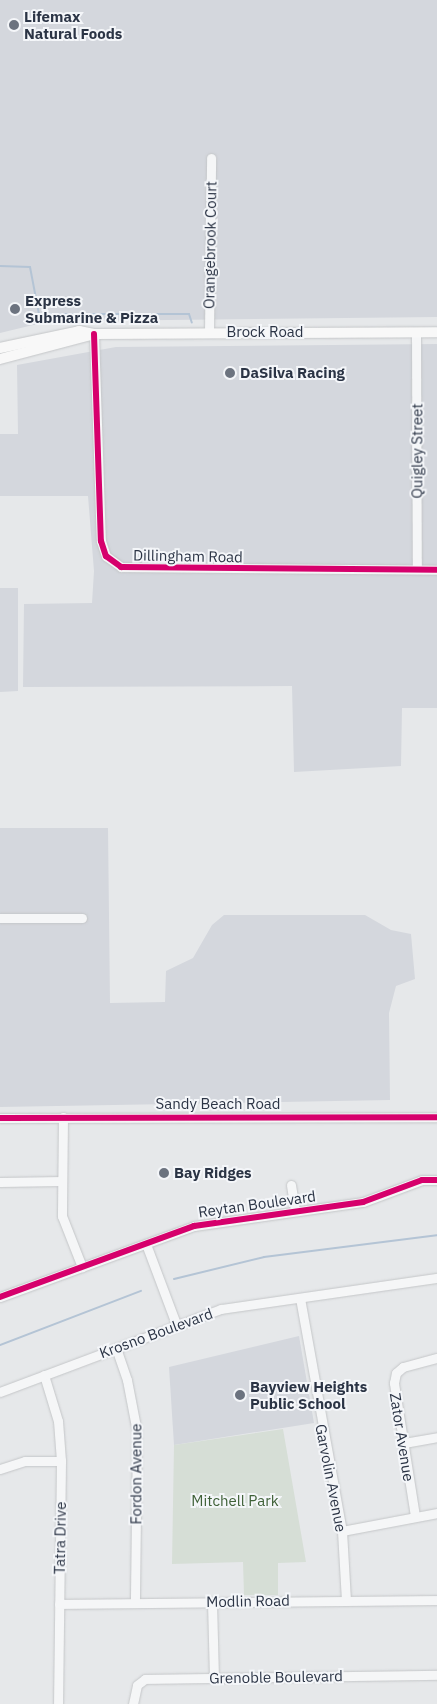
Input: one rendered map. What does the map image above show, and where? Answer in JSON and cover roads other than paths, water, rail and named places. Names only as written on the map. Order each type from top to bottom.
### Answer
[{"type":"main road","name":"Brock Road","points":[[0,348],[79,330],[94,334]]},
{"type":"main road","name":"Brock Road","points":[[0,359],[94,334],[437,332]]},
{"type":"street","name":"Orangebrook Court","points":[[209,332],[211,158]]},
{"type":"street","name":"Quigley Street","points":[[416,332],[417,569]]},
{"type":"street","name":"Dillingham Road","points":[[94,334],[101,541],[106,556],[121,567],[437,570]]},
{"type":"street","points":[[0,918],[82,918]]},
{"type":"street","points":[[62,1117],[62,1216],[82,1267]]},
{"type":"street","name":"Sandy Beach Road","points":[[0,1118],[437,1117]]},
{"type":"street","name":"Reytan Boulevard","points":[[0,1298],[194,1226],[363,1202],[422,1180],[437,1180]]},
{"type":"street","points":[[0,1182],[62,1181]]},
{"type":"street","points":[[291,1185],[295,1211]]},
{"type":"street","points":[[146,1244],[176,1324]]},
{"type":"street","name":"Krosno Boulevard","points":[[0,1392],[176,1324],[221,1309],[437,1278]]},
{"type":"street","name":"Garvolin Avenue","points":[[300,1298],[342,1531],[346,1600]]},
{"type":"street","name":"Fordon Avenue","points":[[116,1348],[127,1380],[137,1432],[135,1603]]},
{"type":"street","name":"Zator Avenue","points":[[415,1516],[394,1383],[396,1373],[410,1364],[437,1358]]},
{"type":"street","name":"Tatra Drive","points":[[44,1375],[58,1421],[61,1461],[58,1704]]},
{"type":"street","points":[[404,1443],[437,1437]]},
{"type":"street","points":[[0,1470],[25,1461],[61,1461]]},
{"type":"street","points":[[342,1531],[437,1513]]},
{"type":"street","name":"Modlin Road","points":[[59,1604],[437,1600]]},
{"type":"street","points":[[212,1602],[214,1678]]},
{"type":"street","name":"Grenoble Boulevard","points":[[133,1704],[137,1685],[145,1679],[437,1675]]},
{"type":"waterway","points":[[0,266],[30,267],[39,314],[189,314],[192,323]]},
{"type":"waterway","points":[[174,1279],[264,1257],[437,1235]]},
{"type":"waterway","points":[[0,1345],[141,1291]]},
{"type":"place","name":"Lifemax Natural Foods","points":[[14,25]]},
{"type":"place","name":"Express Submarine & Pizza","points":[[15,309]]},
{"type":"place","name":"DaSilva Racing","points":[[230,373]]},
{"type":"place","name":"Bay Ridges","points":[[164,1173]]},
{"type":"place","name":"Bayview Heights Public School","points":[[240,1395]]},
{"type":"park label","name":"Mitchell Park","points":[[235,1501]]}]
